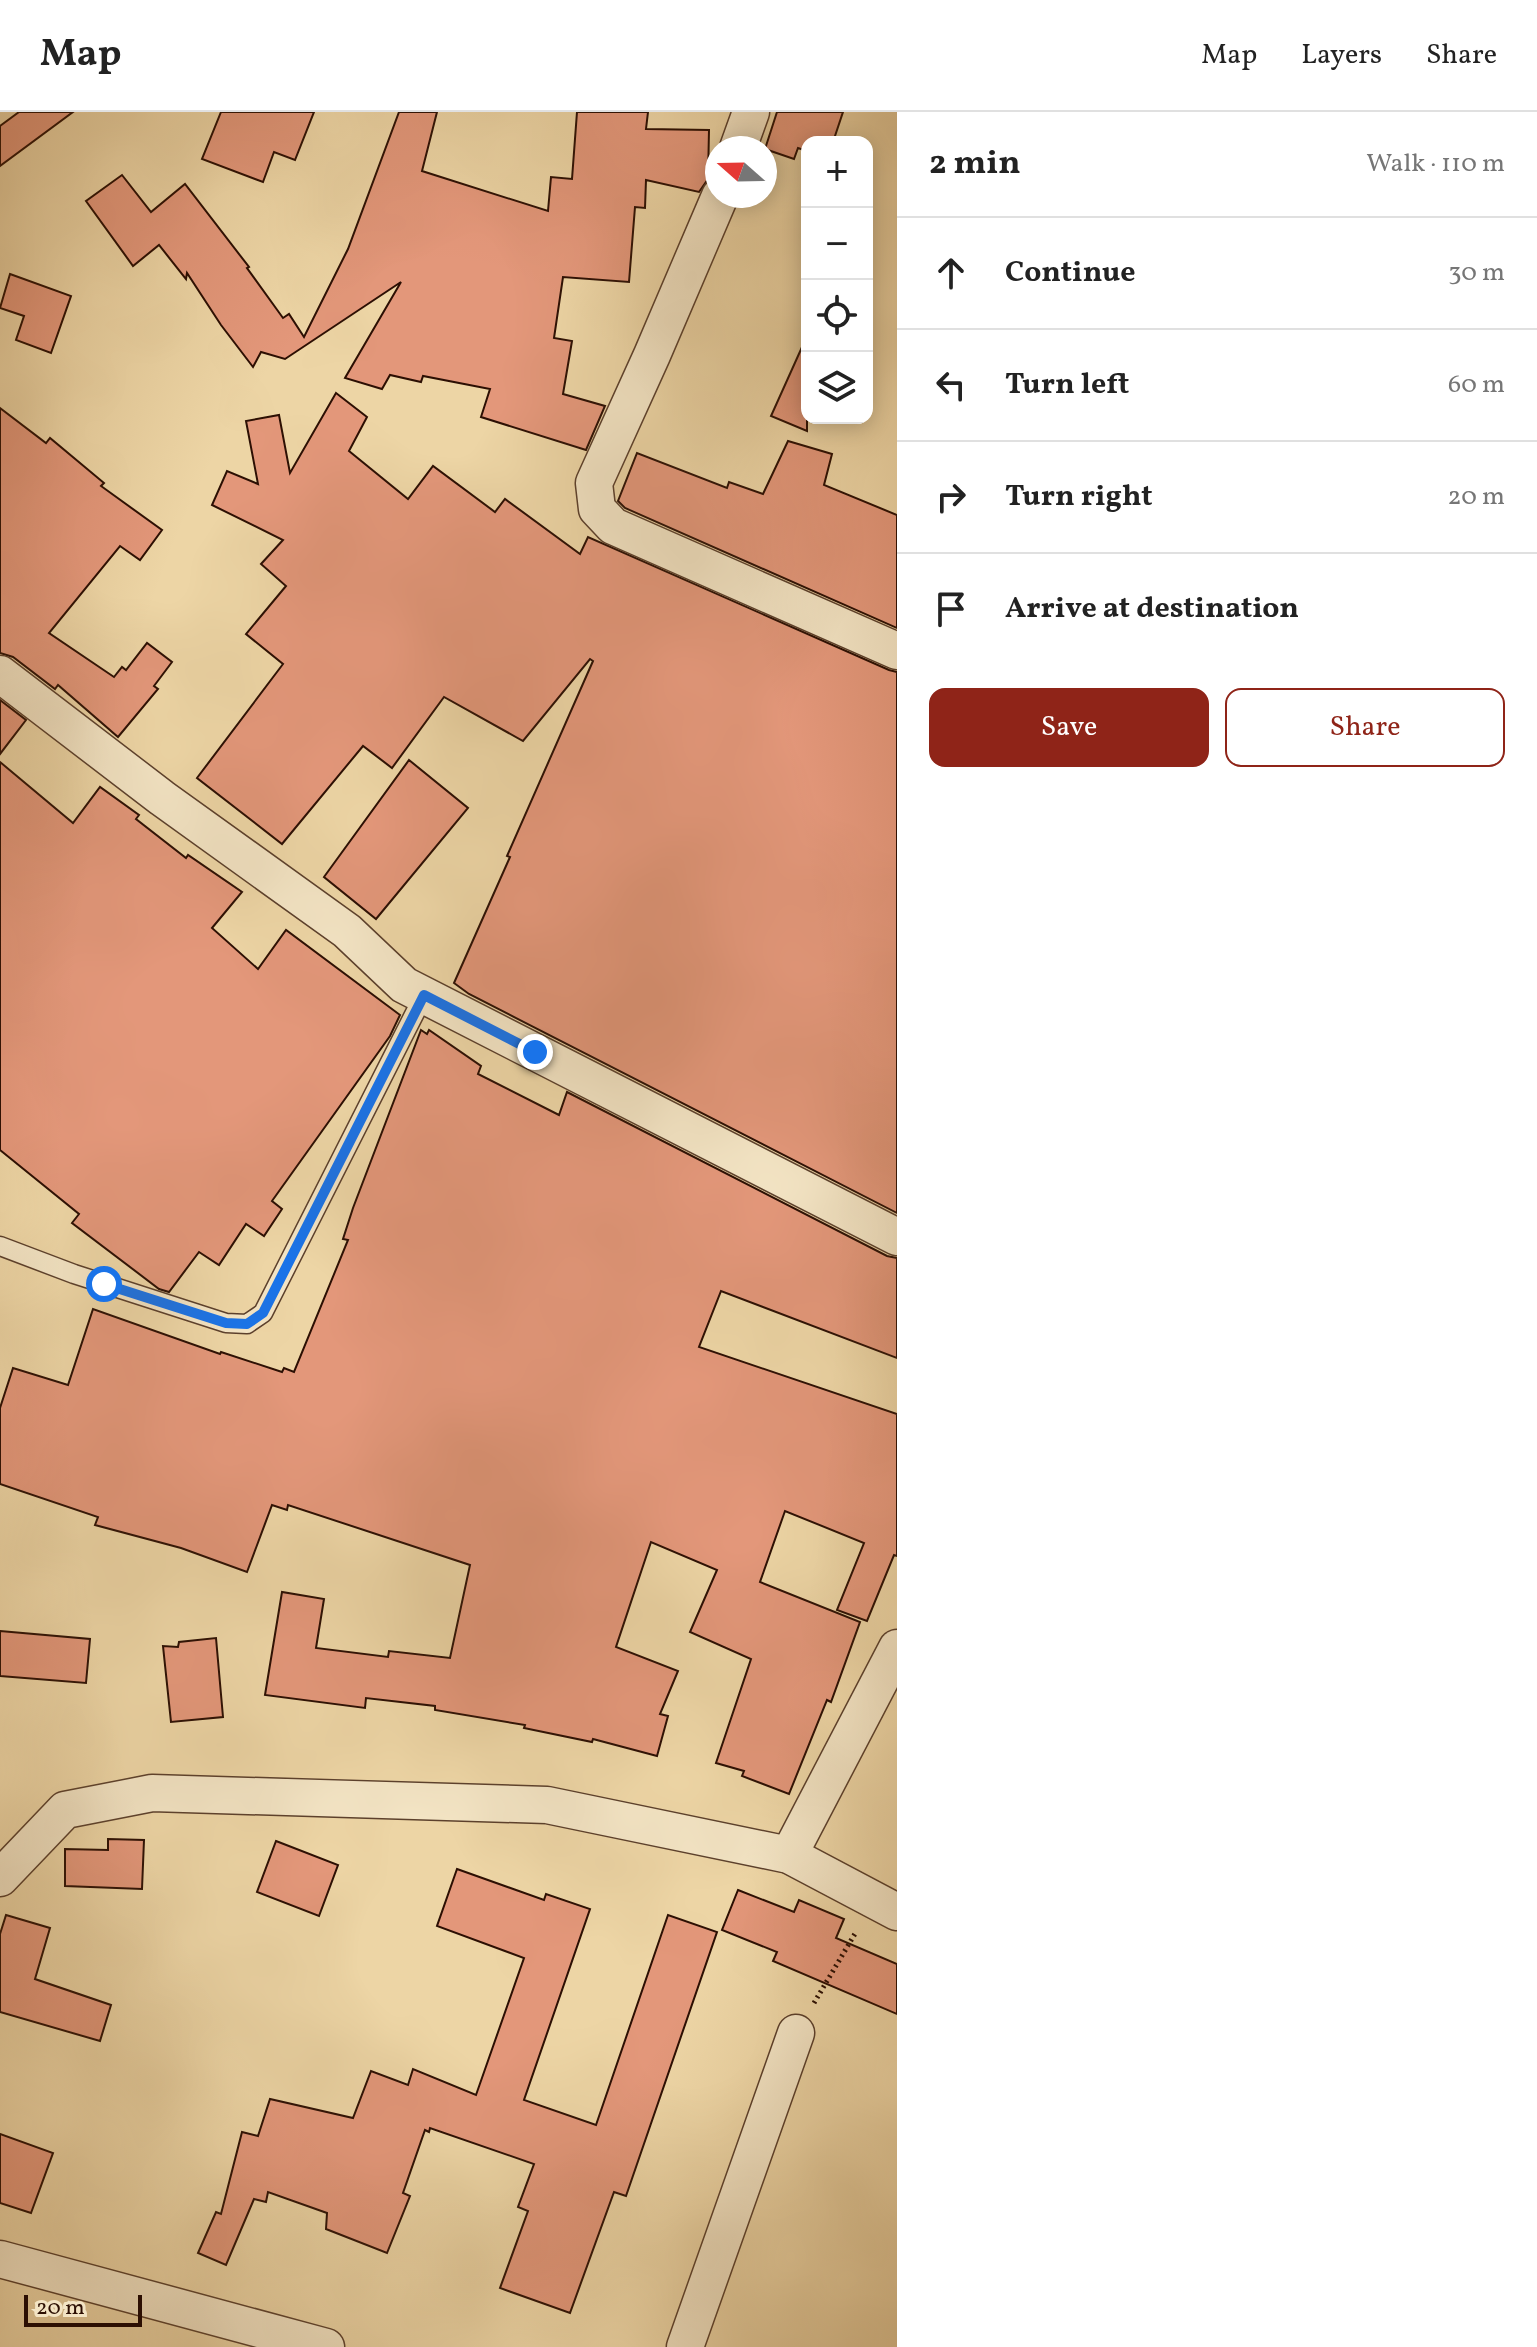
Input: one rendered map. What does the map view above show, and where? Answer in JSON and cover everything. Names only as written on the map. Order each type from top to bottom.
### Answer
[{"type":"street","points":[[742,136],[751,112]]},
{"type":"street","points":[[715,208],[594,483],[597,509],[613,526],[897,651]]},
{"type":"street","points":[[0,674],[162,798],[347,931],[404,985],[897,1237]]},
{"type":"street","points":[[789,1855],[897,1648]]},
{"type":"street","points":[[0,1878],[65,1810],[152,1793],[547,1805],[789,1855],[886,1906]]},
{"type":"street","points":[[685,2347],[796,2033]]},
{"type":"street","points":[[0,2259],[326,2347]]},
{"type":"lane","points":[[0,1246],[74,1274],[226,1323],[247,1324],[263,1313],[424,995]]},
{"type":"path","points":[[796,2033],[886,1906]]},
{"type":"building","points":[[19,112],[73,112],[0,166],[0,126]]},
{"type":"building","points":[[221,112],[314,112],[295,160],[274,152],[263,182],[202,159]]},
{"type":"building","points":[[399,112],[437,112],[422,171],[548,211],[551,177],[572,179],[577,112],[648,112],[646,129],[709,130],[709,136],[705,136],[705,183],[699,192],[646,180],[645,208],[635,207],[629,282],[563,277],[554,338],[572,341],[563,394],[605,406],[586,450],[481,417],[490,389],[423,376],[421,382],[390,375],[382,389],[345,378],[401,282],[285,359],[261,352],[253,367],[187,273],[186,279],[159,245],[133,266],[86,201],[122,175],[151,212],[185,184],[249,267],[283,318],[289,314],[304,337],[348,249]]},
{"type":"building","points":[[777,112],[843,112],[835,136],[801,136],[801,149],[798,148],[794,159],[777,153],[777,136],[769,136]]},
{"type":"building","points":[[10,274],[71,296],[51,353],[16,340],[24,316],[0,308]]},
{"type":"building","points":[[801,349],[801,424],[807,424],[807,431],[771,416]]},
{"type":"building","points":[[336,393],[367,417],[349,451],[408,499],[433,466],[495,512],[505,499],[580,554],[588,537],[897,672],[897,1213],[469,994],[454,983],[593,661],[590,659],[523,741],[444,697],[392,768],[363,746],[282,844],[197,778],[283,664],[246,634],[286,586],[261,564],[283,540],[212,505],[227,471],[258,484],[246,421],[279,415],[290,473]]},
{"type":"building","points":[[0,408],[46,443],[50,438],[104,483],[101,486],[162,530],[140,560],[120,546],[49,633],[114,677],[122,667],[126,670],[147,643],[172,662],[154,686],[158,689],[118,737],[58,685],[55,689],[13,657],[0,653]]},
{"type":"building","points":[[788,441],[832,454],[824,485],[897,515],[897,628],[625,508],[618,501],[637,453],[727,488],[729,482],[763,494]]},
{"type":"building","points":[[0,700],[26,720],[0,754]]},
{"type":"building","points":[[409,760],[468,808],[376,919],[324,877]]},
{"type":"building","points":[[0,762],[73,823],[100,787],[139,815],[136,819],[186,858],[188,855],[242,892],[212,928],[258,969],[286,930],[400,1015],[390,1036],[272,1201],[282,1209],[264,1236],[246,1224],[219,1265],[199,1252],[169,1292],[159,1289],[72,1223],[79,1214],[0,1150]]},
{"type":"building","points":[[421,1030],[427,1034],[429,1030],[481,1066],[478,1074],[559,1115],[567,1092],[887,1256],[897,1258],[897,1358],[721,1291],[699,1347],[897,1414],[897,1556],[894,1555],[867,1621],[837,1610],[864,1543],[785,1511],[760,1582],[860,1622],[831,1702],[827,1700],[789,1794],[742,1776],[744,1771],[716,1763],[751,1659],[690,1632],[717,1570],[651,1542],[616,1647],[678,1671],[660,1714],[668,1716],[657,1756],[593,1739],[592,1742],[524,1728],[525,1725],[435,1710],[435,1706],[366,1698],[365,1708],[265,1695],[282,1592],[324,1599],[316,1648],[388,1657],[389,1651],[450,1658],[470,1565],[288,1505],[287,1510],[272,1505],[247,1572],[181,1548],[95,1525],[98,1517],[0,1484],[0,1408],[13,1368],[68,1385],[93,1309],[220,1354],[282,1372],[284,1368],[294,1372],[348,1240],[343,1239],[353,1208]]},
{"type":"building","points":[[0,1631],[90,1639],[86,1683],[0,1676]]},
{"type":"building","points":[[216,1638],[223,1717],[171,1722],[163,1646],[178,1647],[179,1642]]},
{"type":"building","points":[[108,1839],[144,1840],[142,1889],[65,1886],[65,1849],[108,1850]]},
{"type":"building","points":[[276,1841],[338,1865],[319,1916],[257,1892]]},
{"type":"building","points":[[457,1869],[544,1900],[546,1894],[590,1909],[524,2100],[596,2125],[668,1915],[717,1932],[626,2196],[614,2192],[570,2313],[500,2288],[528,2211],[518,2207],[534,2164],[430,2128],[429,2132],[425,2130],[403,2193],[410,2196],[387,2253],[326,2229],[327,2213],[268,2192],[266,2202],[254,2199],[226,2265],[198,2253],[216,2212],[221,2214],[242,2132],[258,2136],[270,2099],[353,2118],[371,2071],[408,2085],[413,2069],[476,2095],[524,1958],[437,1926]]},
{"type":"building","points":[[738,1890],[794,1912],[799,1900],[844,1919],[836,1938],[897,1964],[897,2014],[773,1961],[777,1952],[722,1930]]},
{"type":"building","points":[[6,1915],[50,1928],[35,1979],[111,2005],[100,2041],[0,2012],[0,1934]]},
{"type":"building","points":[[0,2134],[53,2153],[31,2213],[0,2203]]},
{"type":"route","points":[[104,1284],[226,1323],[247,1324],[263,1313],[424,995],[535,1052]]}]
